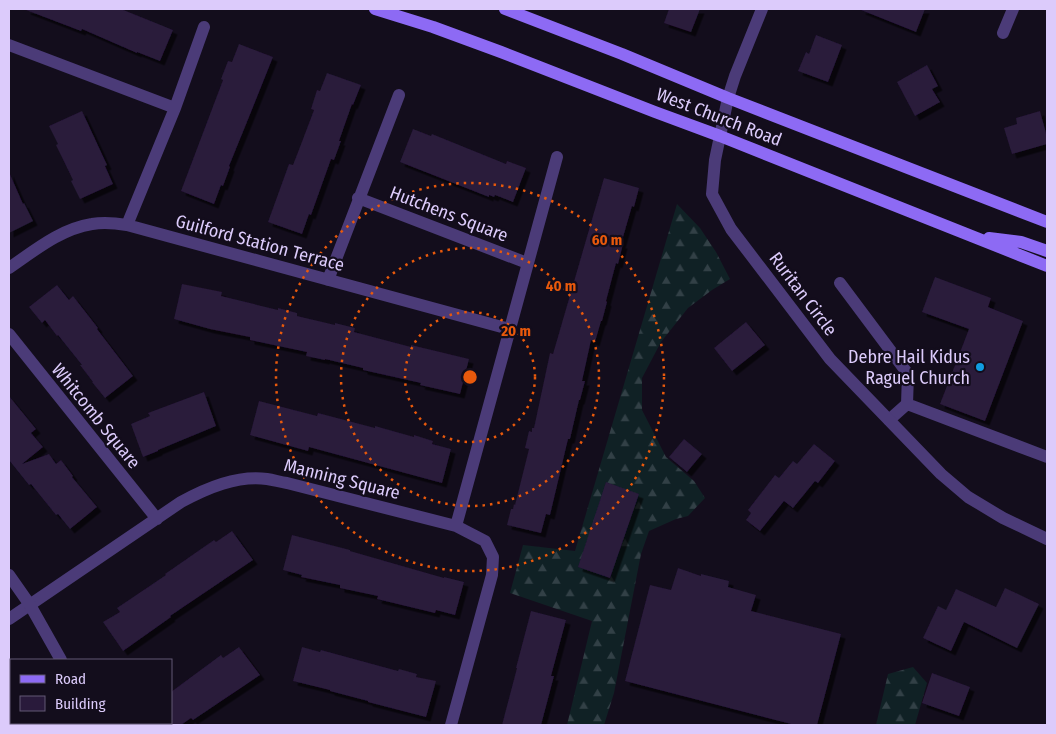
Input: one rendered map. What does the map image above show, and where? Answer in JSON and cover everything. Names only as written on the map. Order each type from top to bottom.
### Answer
[{"type":"main road","name":"West Church Road","points":[[375,9],[433,27],[501,52],[720,136],[1047,266]]},
{"type":"main road","name":"West Church Road","points":[[505,9],[1047,222]]},
{"type":"main road","points":[[967,234],[1021,242],[1047,251]]},
{"type":"street","name":"Ruritan Circle","points":[[762,9],[728,98],[715,160],[712,194],[731,229],[830,359],[941,474],[968,497],[1003,518],[1047,539]]},
{"type":"street","points":[[1003,33],[1012,9]]},
{"type":"street","points":[[127,225],[175,108],[204,27]]},
{"type":"street","points":[[9,45],[175,108]]},
{"type":"street","points":[[328,280],[399,95]]},
{"type":"street","name":"Hutchens Square","points":[[456,526],[557,158]]},
{"type":"street","name":"Hutchens Square","points":[[358,198],[527,263]]},
{"type":"street","name":"Guilford Station Terrace","points":[[9,268],[58,236],[74,228],[101,223],[127,225],[510,329]]},
{"type":"street","points":[[840,283],[908,374],[907,404],[889,420]]},
{"type":"street","name":"Whitcomb Square","points":[[9,334],[156,519]]},
{"type":"street","points":[[907,404],[1047,457]]},
{"type":"street","name":"Manning Square","points":[[9,619],[181,502],[213,487],[230,482],[266,479],[456,526],[486,541],[493,558],[492,575],[451,725]]},
{"type":"street","points":[[9,575],[30,605],[60,659]]},
{"type":"green space","points":[[677,204],[700,228],[716,252],[730,279],[688,308],[661,342],[642,378],[642,410],[666,457],[694,481],[705,498],[688,516],[676,519],[649,531],[641,554],[614,693],[604,725],[567,725],[592,621],[510,593],[523,545],[575,551]]},
{"type":"green space","points":[[913,667],[927,683],[915,725],[876,725],[888,674]]},
{"type":"building","points":[[26,9],[121,9],[173,30],[160,61],[82,29],[81,31]]},
{"type":"building","points":[[669,9],[700,9],[691,32],[664,23]]},
{"type":"building","points":[[861,9],[925,9],[916,32]]},
{"type":"building","points":[[816,35],[842,45],[828,82],[798,71],[806,52],[809,54]]},
{"type":"building","points":[[239,44],[273,57],[229,166],[223,186],[221,185],[214,204],[181,191],[223,80],[221,79],[228,61],[232,62]]},
{"type":"building","points":[[927,65],[938,86],[932,89],[940,102],[915,116],[897,82]]},
{"type":"building","points":[[327,73],[361,85],[352,104],[334,160],[331,159],[311,215],[309,214],[302,234],[268,222],[289,164],[293,165],[314,110],[311,109],[317,90],[320,91]]},
{"type":"building","points":[[82,111],[107,165],[105,166],[113,184],[80,199],[49,126]]},
{"type":"building","points":[[1040,111],[1047,144],[1012,154],[1004,128],[1017,124],[1016,118]]},
{"type":"building","points":[[413,129],[431,136],[432,134],[506,164],[507,161],[526,168],[513,202],[495,195],[494,197],[489,195],[489,197],[400,162]]},
{"type":"building","points":[[9,172],[23,204],[33,221],[9,233]]},
{"type":"building","points":[[604,178],[639,188],[621,244],[623,244],[618,264],[616,263],[602,321],[595,342],[591,340],[582,381],[585,381],[570,439],[568,439],[550,515],[546,514],[541,533],[507,525],[511,509],[515,505],[529,449],[525,448],[529,431],[532,432],[532,428],[534,428],[550,353],[553,354]]},
{"type":"building","name":"Debre Hail Kidus Raguel Church","points":[[935,277],[991,298],[988,307],[1023,321],[985,421],[940,404],[969,329],[922,312]]},
{"type":"building","points":[[182,284],[222,292],[221,296],[297,313],[297,316],[355,328],[354,332],[411,347],[411,345],[469,359],[460,394],[363,370],[363,368],[306,356],[307,352],[250,340],[250,337],[174,319]]},
{"type":"building","points":[[57,285],[69,300],[73,296],[133,376],[105,398],[58,335],[45,320],[42,323],[29,307]]},
{"type":"building","points":[[746,322],[765,345],[732,371],[714,348]]},
{"type":"building","points":[[204,392],[216,426],[143,457],[131,424],[150,416],[148,413]]},
{"type":"building","points":[[9,396],[36,429],[31,433],[43,447],[22,464],[49,454],[56,464],[61,460],[72,477],[97,507],[70,529],[31,484],[29,485],[9,460]]},
{"type":"building","points":[[259,401],[317,416],[318,413],[414,437],[414,435],[433,441],[432,444],[451,449],[442,483],[309,447],[308,451],[250,435]]},
{"type":"building","points":[[684,439],[702,454],[687,472],[669,457]]},
{"type":"building","points":[[814,444],[835,461],[818,483],[815,481],[793,508],[784,501],[760,531],[746,520],[751,513],[748,510],[775,475],[779,478],[793,461],[797,464]]},
{"type":"building","points":[[606,482],[639,494],[610,578],[578,567]]},
{"type":"building","points":[[232,531],[253,560],[170,616],[123,651],[103,622],[120,612],[117,608],[165,574],[214,540],[216,542]]},
{"type":"building","points":[[292,535],[464,582],[455,615],[436,610],[435,613],[377,599],[378,596],[340,588],[340,585],[301,577],[302,575],[283,570]]},
{"type":"building","points":[[678,568],[701,576],[701,574],[729,581],[728,587],[756,595],[751,611],[841,634],[817,725],[795,725],[625,681],[650,585],[671,590]]},
{"type":"building","points":[[1005,588],[1039,604],[1017,648],[964,622],[951,651],[923,638],[938,606],[946,610],[956,589],[996,607]]},
{"type":"building","points":[[531,611],[566,620],[551,676],[554,676],[541,725],[502,725],[516,668]]},
{"type":"building","points":[[239,647],[260,675],[193,720],[191,718],[181,725],[171,725],[172,691],[221,655],[223,658]]},
{"type":"building","points":[[302,647],[320,652],[321,650],[398,671],[399,669],[417,674],[416,677],[436,681],[426,717],[293,681]]},
{"type":"building","points":[[932,673],[970,687],[959,716],[922,703]]},
{"type":"place","name":"Debre Hail Kidus Raguel Church","points":[[980,367]]}]
